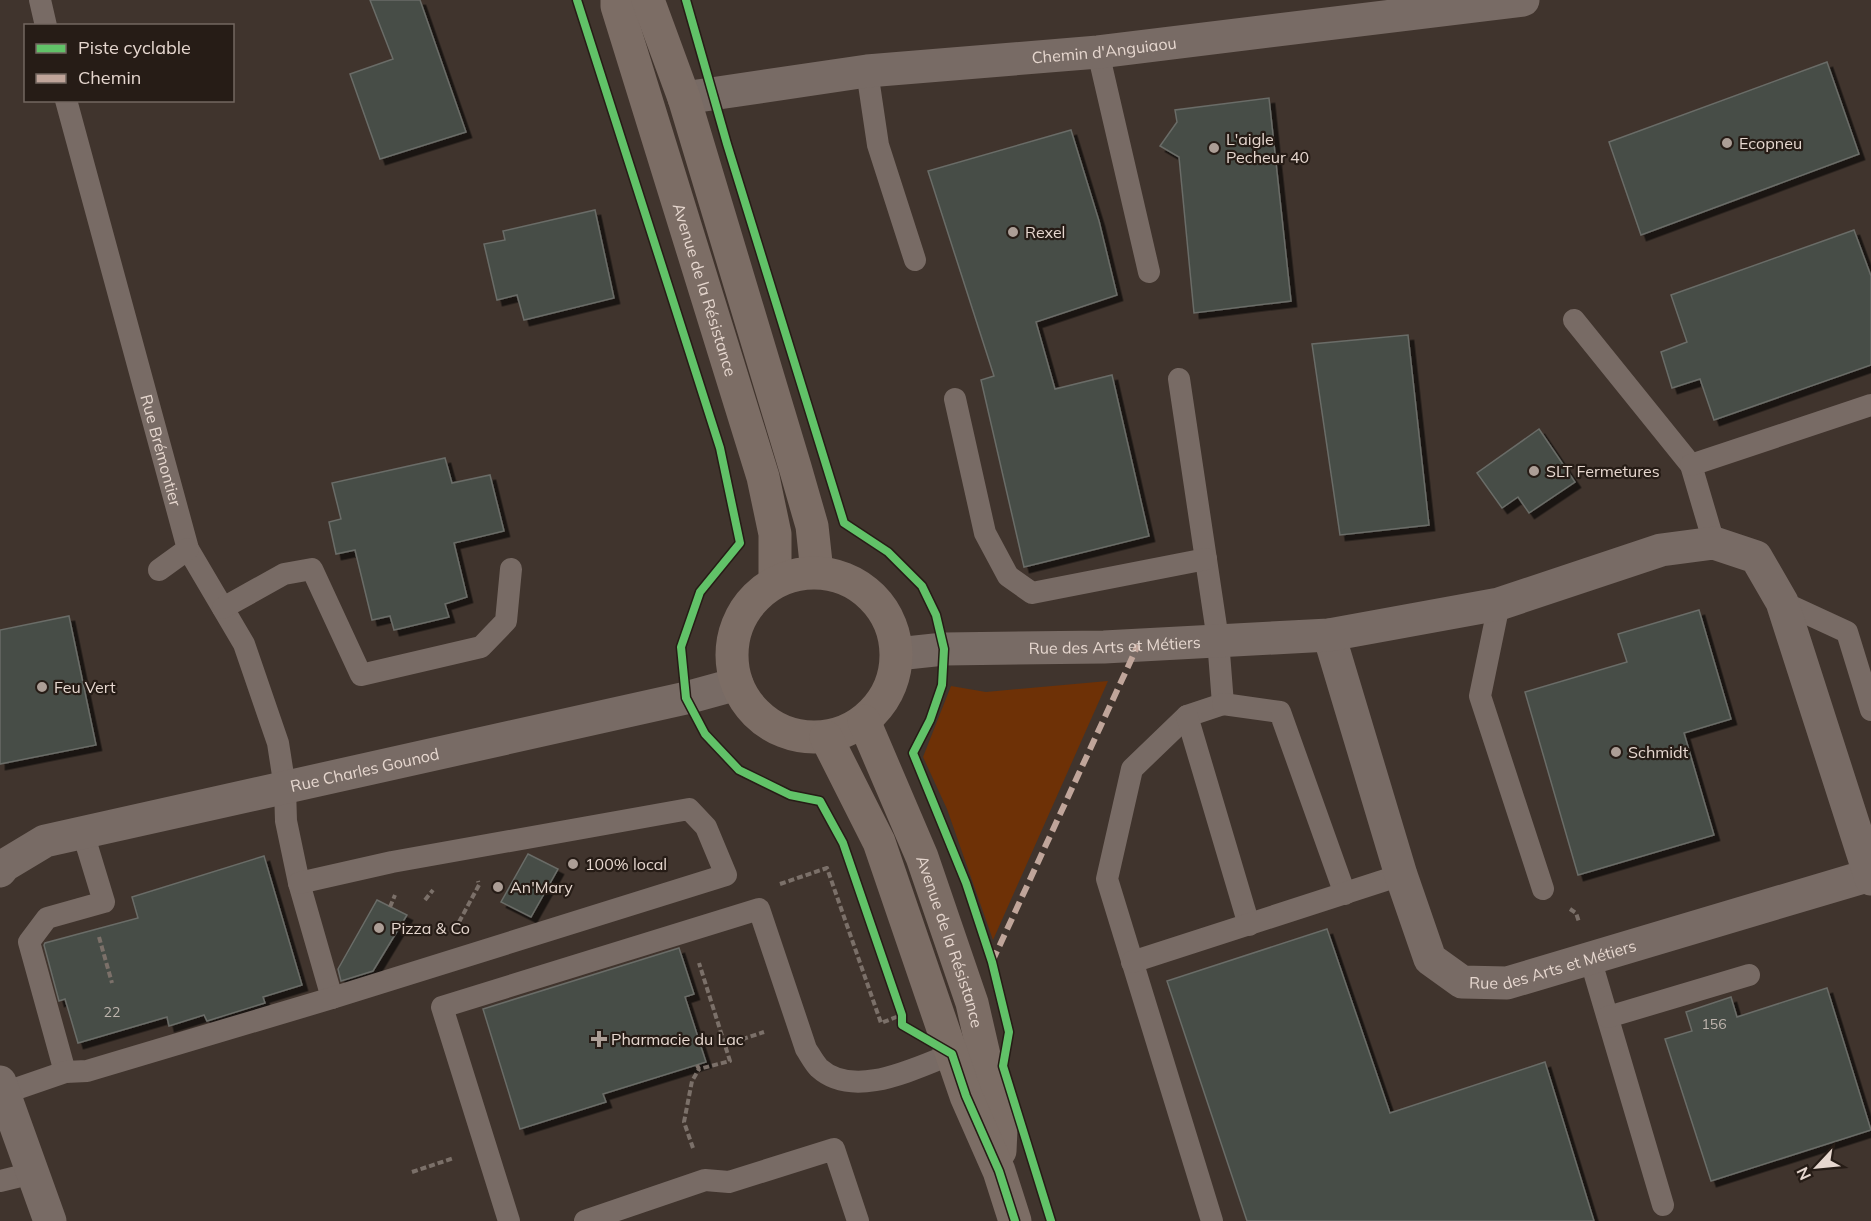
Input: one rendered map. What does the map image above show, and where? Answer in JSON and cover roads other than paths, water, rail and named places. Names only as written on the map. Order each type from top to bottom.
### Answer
[{"type":"main road","name":"Avenue de la Résistance","points":[[617,0],[763,477],[775,534],[775,582]]},
{"type":"main road","points":[[648,0],[684,98],[812,526],[817,572]]},
{"type":"main road","points":[[817,572],[842,577],[864,589],[876,600],[893,629],[897,654],[894,680],[883,703],[864,722],[846,732],[826,738],[798,736],[772,726],[751,708],[737,684],[732,661],[733,637],[742,615],[756,596],[775,582],[795,574],[817,572]]},
{"type":"main road","name":"Avenue de la Résistance","points":[[864,722],[922,857],[972,1003],[1000,1129],[999,1171]]},
{"type":"main road","name":"Avenue de la Résistance","points":[[826,738],[879,842],[966,1096],[999,1171],[1015,1221]]},
{"type":"street","name":"Chemin d'Anguiaou","points":[[684,98],[867,71],[1098,52],[1523,0]]},
{"type":"street","name":"Rue des Arts et Métiers","points":[[897,654],[944,649],[1104,647],[1329,635],[1499,604],[1661,550],[1714,543],[1756,557],[1782,602],[1870,877],[1507,983],[1462,982],[1430,959],[1401,876],[1329,635]]},
{"type":"street","name":"Rue Charles Gounod","points":[[0,871],[5,865],[45,841],[675,701],[737,684]]},
{"type":"street","points":[[2,1087],[50,1221]]},
{"type":"lane","points":[[40,0],[46,24]]},
{"type":"lane","points":[[1098,52],[1149,272]]},
{"type":"lane","points":[[867,71],[878,145],[915,260]]},
{"type":"lane","name":"Rue Brémontier","points":[[67,102],[188,549],[244,644],[278,743],[285,788],[286,821],[299,883],[332,998]]},
{"type":"lane","points":[[1574,320],[1691,465],[1714,543]]},
{"type":"lane","points":[[1179,380],[1218,640],[1223,704]]},
{"type":"lane","points":[[955,399],[985,533],[1008,576],[1032,593],[1206,559]]},
{"type":"lane","points":[[1691,465],[1871,405]]},
{"type":"lane","points":[[159,570],[188,549]]},
{"type":"lane","points":[[224,608],[284,574],[312,569],[362,675],[481,647],[506,621],[511,568]]},
{"type":"lane","points":[[1782,602],[1847,632],[1871,710]]},
{"type":"lane","points":[[1499,604],[1480,696],[1543,889]]},
{"type":"lane","points":[[1212,1221],[1107,879],[1132,769],[1187,716],[1223,704],[1280,712],[1345,894]]},
{"type":"lane","points":[[1187,716],[1249,925]]},
{"type":"lane","points":[[2,1087],[65,1072],[87,1071],[332,998],[726,875],[706,827],[689,809],[392,862],[299,883]]},
{"type":"lane","points":[[65,1072],[29,942],[47,918],[104,902],[83,833]]},
{"type":"lane","points":[[1132,962],[1401,876]]},
{"type":"lane","points":[[509,1221],[442,1007],[759,909],[806,1048],[819,1068],[841,1082],[868,1083],[952,1054]]},
{"type":"lane","points":[[1590,958],[1663,1205]]},
{"type":"lane","points":[[1608,1017],[1749,975]]},
{"type":"lane","points":[[585,1221],[705,1180],[729,1182],[834,1149],[858,1221]]},
{"type":"lane","points":[[0,1181],[33,1173]]},
{"type":"place","name":"Ecopneu","points":[[1727,143]]},
{"type":"place","name":"L'aigle Pecheur 40","points":[[1214,148]]},
{"type":"place","name":"Rexel","points":[[1013,232]]},
{"type":"place","name":"SLT Fermetures","points":[[1534,471]]},
{"type":"place","name":"Feu Vert","points":[[42,687]]},
{"type":"place","name":"Schmidt","points":[[1616,752]]},
{"type":"place","name":"100% local","points":[[573,864]]},
{"type":"place","name":"An'Mary","points":[[498,887]]},
{"type":"place","name":"Pizza & Co","points":[[379,928]]},
{"type":"place","name":"Pharmacie du Lac","points":[[599,1039]]}]
